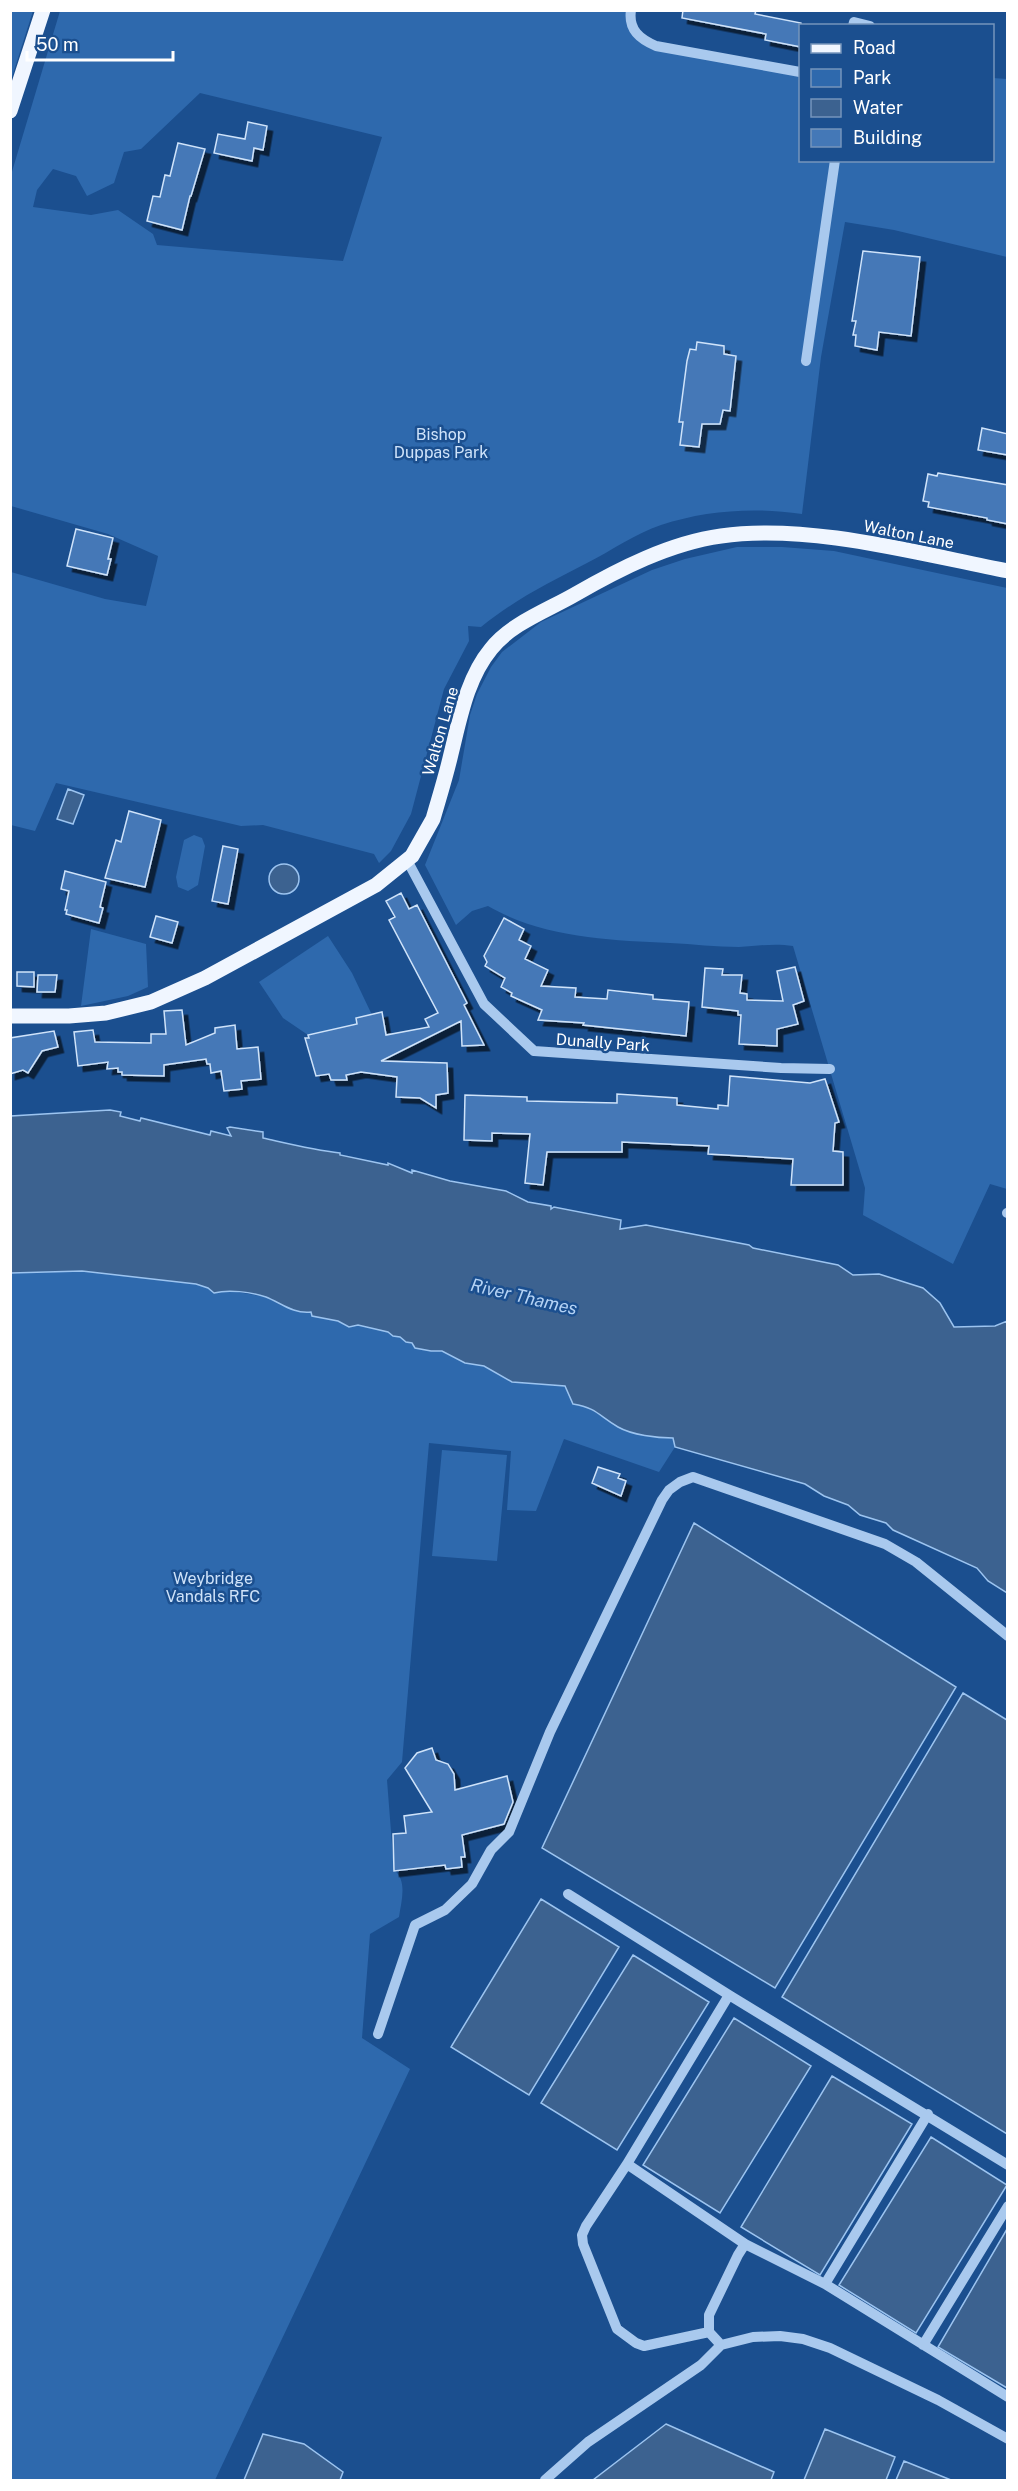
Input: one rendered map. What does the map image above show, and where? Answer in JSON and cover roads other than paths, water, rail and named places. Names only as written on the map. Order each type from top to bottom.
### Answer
[{"type":"main road","points":[[10,111],[44,10]]},
{"type":"main road","name":"Walton Lane","points":[[10,1016],[94,1014],[151,1002],[205,978],[334,910],[376,885],[417,849],[434,819],[459,716],[479,668],[492,648],[511,631],[597,582],[645,560],[691,542],[746,532],[836,539],[1008,571]]},
{"type":"street","points":[[631,10],[630,21],[634,31],[643,41],[656,46],[799,72]]},
{"type":"street","points":[[806,362],[835,162]]},
{"type":"street","name":"Dunally Park","points":[[407,860],[484,1004],[534,1051],[546,1054],[759,1067],[830,1069]]},
{"type":"street","points":[[378,2034],[414,1925],[445,1910],[472,1884],[491,1850],[509,1832],[550,1732],[662,1500],[669,1490],[680,1482],[693,1477],[885,1544],[916,1562],[1008,1636]]},
{"type":"street","points":[[568,1894],[1008,2165]]},
{"type":"street","points":[[709,2332],[644,2346],[617,2329],[583,2244],[582,2235],[729,1995]]},
{"type":"street","points":[[825,2284],[928,2115]]},
{"type":"street","points":[[627,2164],[745,2244],[825,2284],[1008,2397]]},
{"type":"street","points":[[923,2345],[1008,2206]]},
{"type":"street","points":[[721,2345],[709,2332],[709,2315],[745,2244]]},
{"type":"street","points":[[545,2481],[588,2442],[701,2365],[721,2345],[753,2337],[780,2336],[804,2339],[830,2348],[938,2400],[1008,2439]]},
{"type":"water","points":[[68,789],[84,795],[73,824],[57,819]]},
{"type":"water","points":[[284,864],[295,868],[299,879],[295,890],[284,894],[273,890],[269,879],[273,868]]},
{"type":"water","name":"River Thames","points":[[110,1110],[121,1112],[120,1116],[140,1121],[141,1118],[210,1135],[211,1131],[231,1136],[227,1128],[230,1127],[263,1132],[263,1138],[388,1165],[388,1163],[412,1173],[412,1170],[450,1181],[506,1191],[528,1202],[551,1206],[551,1209],[554,1207],[621,1220],[620,1229],[646,1225],[838,1265],[853,1275],[879,1274],[923,1288],[940,1303],[954,1327],[995,1326],[1007,1321],[1007,1593],[988,1581],[977,1568],[893,1530],[886,1523],[860,1515],[848,1505],[824,1496],[805,1484],[675,1447],[673,1438],[624,1430],[593,1410],[573,1404],[565,1386],[512,1382],[484,1366],[465,1363],[442,1351],[415,1348],[412,1343],[388,1332],[358,1325],[349,1327],[338,1321],[312,1316],[311,1312],[293,1310],[266,1297],[253,1294],[233,1291],[214,1293],[196,1284],[82,1271],[11,1273],[11,1116]]},
{"type":"water","points":[[694,1523],[956,1687],[775,1988],[542,1848]]},
{"type":"water","points":[[963,1693],[1007,1720],[1007,2134],[782,1997]]},
{"type":"water","points":[[541,1899],[619,1947],[529,2095],[451,2047]]},
{"type":"water","points":[[633,1955],[709,2002],[617,2150],[541,2103]]},
{"type":"water","points":[[734,2018],[811,2066],[720,2213],[643,2165]]},
{"type":"water","points":[[832,2076],[912,2124],[820,2275],[741,2227]]},
{"type":"water","points":[[931,2137],[1007,2185],[916,2333],[839,2285]]},
{"type":"water","points":[[1007,2229],[1008,2388],[938,2347]]},
{"type":"water","points":[[666,2424],[774,2472],[771,2480],[593,2480]]},
{"type":"water","points":[[825,2429],[895,2457],[886,2480],[804,2480]]},
{"type":"water","points":[[263,2434],[304,2444],[343,2472],[340,2480],[244,2480]]},
{"type":"water","points":[[904,2461],[951,2480],[896,2480]]},
{"type":"park label","name":"Bishop Duppas Park","points":[[441,443]]},
{"type":"park label","name":"Weybridge Vandals RFC","points":[[213,1587]]}]
